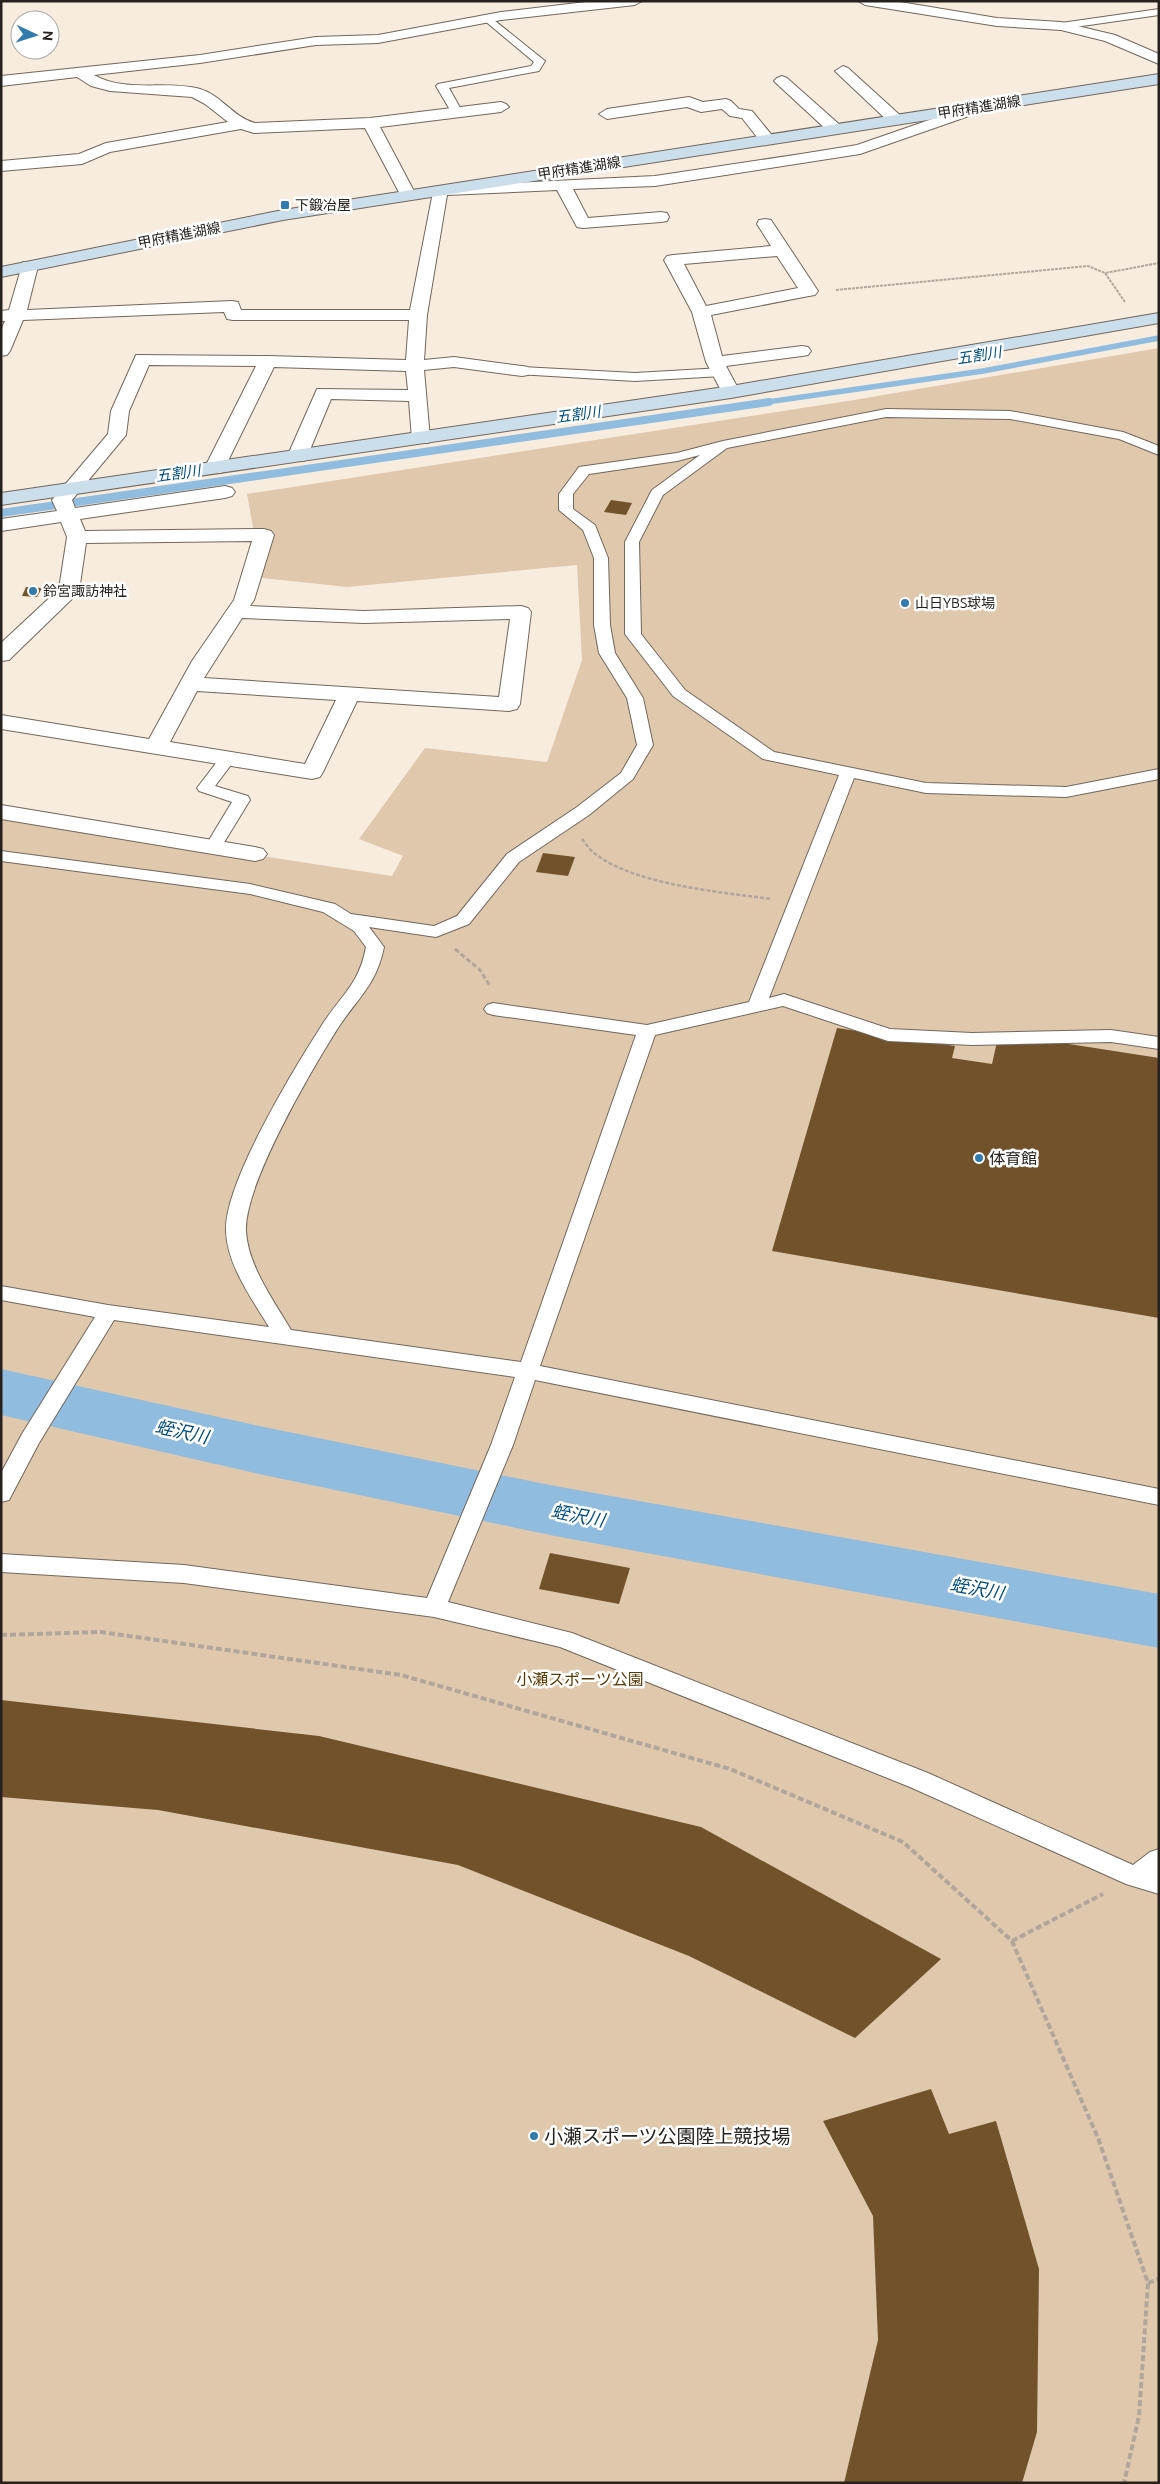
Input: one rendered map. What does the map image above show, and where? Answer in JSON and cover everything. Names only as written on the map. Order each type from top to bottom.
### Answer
[{"type":"main road","name":"甲府精進湖線","points":[[1,272],[195,232],[408,195],[1159,79]]},
{"type":"main road","points":[[1,498],[67,504],[214,469],[731,392],[1159,318]]},
{"type":"street","points":[[484,1],[489,19]]},
{"type":"street","points":[[1,81],[200,59],[316,41],[378,39],[489,19],[635,1]]},
{"type":"street","points":[[865,1],[997,22],[1061,26],[1110,38],[1159,60]]},
{"type":"street","points":[[843,71],[896,120]]},
{"type":"street","points":[[80,73],[97,85],[107,88],[168,88],[198,93],[208,98],[240,125]]},
{"type":"street","points":[[782,81],[835,129]]},
{"type":"street","points":[[607,114],[689,102],[701,107],[726,104],[735,113],[747,114],[767,139]]},
{"type":"street","points":[[421,439],[416,366],[418,315],[440,190],[655,181],[860,148],[984,106]]},
{"type":"street","points":[[1,166],[82,159],[106,148],[240,125],[254,128],[370,123],[501,107]]},
{"type":"street","points":[[370,123],[408,195]]},
{"type":"street","points":[[563,186],[583,224],[661,217]]},
{"type":"street","points":[[701,312],[808,291],[765,224]]},
{"type":"street","points":[[731,392],[718,367],[701,312],[673,260],[782,250]]},
{"type":"street","points":[[1,352],[9,316],[29,266]]},
{"type":"street","points":[[9,316],[232,306],[233,315],[418,315]]},
{"type":"street","points":[[718,367],[802,351]]},
{"type":"street","points":[[67,504],[117,435],[120,411],[142,359],[416,366],[454,362],[522,371]]},
{"type":"street","points":[[214,469],[268,362]]},
{"type":"street","points":[[297,457],[324,393],[418,396]]},
{"type":"street","points":[[1,526],[67,504],[225,492]]},
{"type":"street","points":[[1,654],[69,591],[77,537],[67,504]]},
{"type":"street","points":[[77,537],[264,535],[244,600],[190,684],[157,745]]},
{"type":"street","points":[[190,684],[508,704],[521,612],[364,617],[236,612]]},
{"type":"street","points":[[1,722],[157,745],[312,772],[350,694]]},
{"type":"street","points":[[1,812],[255,854]]},
{"type":"lane","points":[[1061,26],[1159,12]]},
{"type":"lane","points":[[457,113],[442,86],[535,69],[540,61],[489,19]]},
{"type":"lane","points":[[522,371],[635,377],[718,367]]},
{"type":"lane","points":[[346,918],[436,932],[463,920],[513,858],[583,811],[627,776],[645,744],[634,698],[607,653],[602,624],[601,558],[590,528],[566,510],[566,494],[584,470],[677,457],[723,445],[886,413],[1010,415],[1123,436],[1159,451]]},
{"type":"lane","points":[[723,445],[657,493],[632,542],[633,634],[679,693],[769,756],[926,788],[1066,792],[1159,774]]},
{"type":"lane","points":[[214,846],[242,800],[205,788],[229,758]]},
{"type":"lane","points":[[756,1006],[848,772]]},
{"type":"lane","points":[[1,856],[250,890],[329,908],[360,927],[375,947],[372,963],[363,986],[333,1022],[305,1067],[245,1189],[236,1228],[245,1269],[285,1337]]},
{"type":"lane","points":[[493,1009],[647,1031],[784,1000],[888,1035],[972,1038],[1111,1036],[1159,1043]]},
{"type":"lane","points":[[434,1608],[502,1445],[647,1031]]},
{"type":"lane","points":[[1,1293],[108,1312],[529,1371],[1159,1497]]},
{"type":"lane","points":[[1,1494],[30,1440],[108,1312]]},
{"type":"lane","points":[[1,1563],[184,1574],[434,1608],[564,1639],[919,1780],[1135,1877],[1159,1883]]},
{"type":"lane","points":[[1135,1877],[1159,1860]]},
{"type":"path","points":[[1105,273],[1159,263]]},
{"type":"path","points":[[808,291],[821,292],[1088,266],[1105,273],[1139,321]]},
{"type":"path","points":[[583,811],[577,828],[586,846],[616,867],[675,884],[797,903]]},
{"type":"path","points":[[436,932],[480,970],[492,988],[493,1009]]},
{"type":"path","points":[[1,1635],[101,1632],[401,1675],[730,1769],[903,1842],[1012,1941],[1098,2138],[1148,2283],[1139,2416],[1124,2483]]},
{"type":"path","points":[[1012,1941],[1135,1877]]},
{"type":"path","points":[[1148,2283],[1159,2279]]},
{"type":"green space","name":"小瀬スポーツ公園","points":[[1159,348],[1159,2483],[1,2483],[1,816],[392,876],[403,856],[359,839],[425,748],[547,762],[582,660],[577,565],[347,587],[262,578],[247,494],[854,400]]},
{"type":"building","points":[[611,500],[632,503],[626,515],[604,512]]},
{"type":"building","points":[[26,587],[42,588],[37,597],[22,596]]},
{"type":"building","points":[[543,853],[575,857],[568,876],[536,872]]},
{"type":"building","name":"体育館","points":[[837,1028],[955,1046],[952,1058],[992,1064],[999,1033],[1159,1058],[1159,1318],[772,1251]]},
{"type":"building","points":[[550,1553],[630,1568],[619,1604],[539,1589]]},
{"type":"building","points":[[1,1700],[319,1736],[701,1827],[941,1959],[855,2038],[689,1956],[458,1865],[158,1810],[1,1797]]},
{"type":"building","points":[[931,2089],[949,2134],[996,2121],[1039,2269],[1037,2432],[1022,2483],[844,2483],[878,2340],[873,2216],[823,2121]]},
{"type":"waterway","name":"五割川","points":[[760,403],[983,371],[1159,338]]},
{"type":"waterway","name":"五割川","points":[[1,513],[769,402]]},
{"type":"waterway","name":"蛭沢川","points":[[1,1392],[259,1450],[555,1511],[1159,1621]]},
{"type":"place","name":"下鍛冶屋","points":[[285,205]]},
{"type":"place","name":"鈴宮諏訪神社","points":[[33,591]]},
{"type":"place","name":"山日YBS球場","points":[[905,603]]},
{"type":"place","name":"体育館","points":[[979,1158]]},
{"type":"place","name":"小瀬スポーツ公園陸上競技場","points":[[534,2136]]}]
